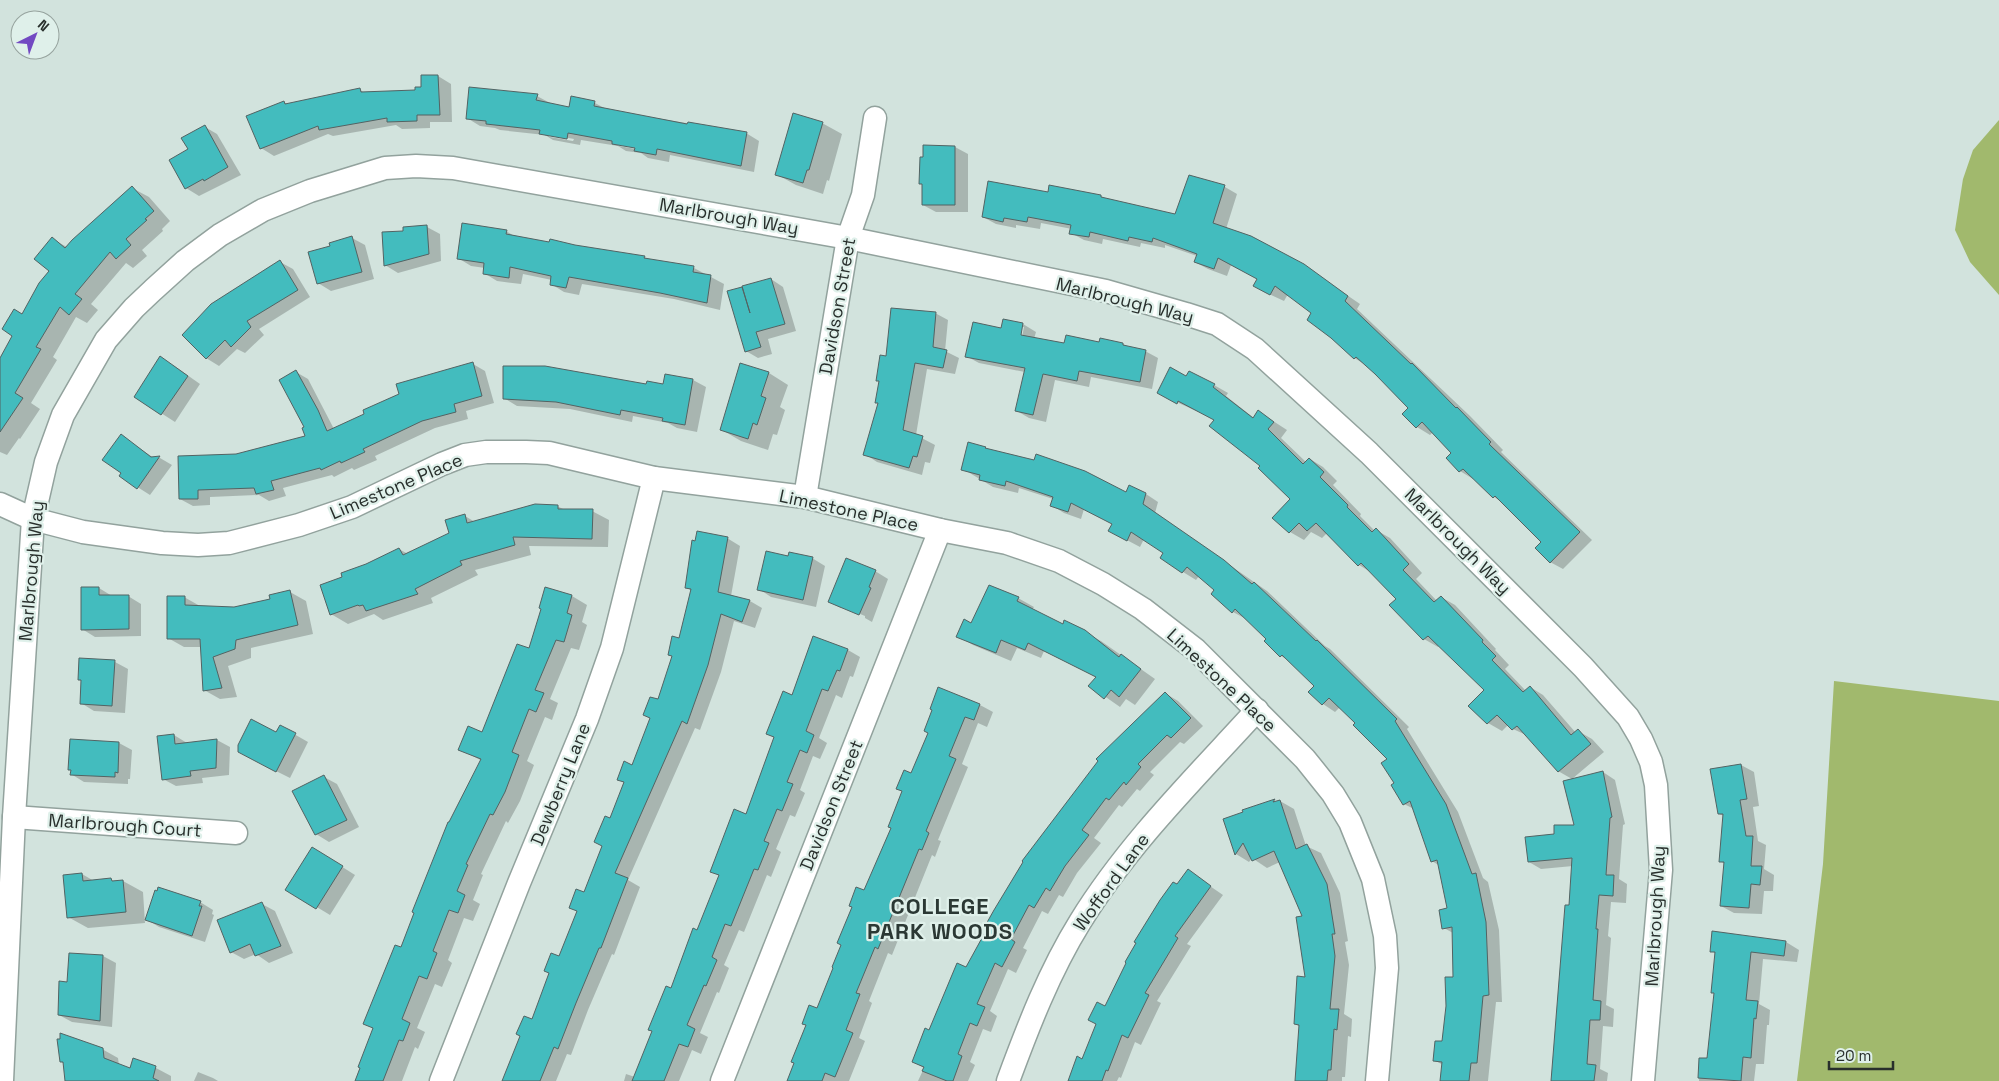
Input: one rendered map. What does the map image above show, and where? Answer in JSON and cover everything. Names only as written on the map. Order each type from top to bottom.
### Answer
[{"type":"street","name":"Davidson Street","points":[[805,497],[848,238],[863,195],[876,118]]},
{"type":"street","name":"Marlbrough Way","points":[[2,1081],[14,817],[33,519],[36,499],[46,462],[63,415],[106,340],[134,308],[159,284],[185,261],[220,235],[263,210],[310,191],[385,168],[416,166],[453,168],[848,238],[1106,291],[1217,324],[1255,349],[1369,453],[1583,667],[1628,718],[1636,732],[1651,762],[1656,785],[1661,870],[1643,1081]]},
{"type":"street","name":"Limestone Place","points":[[0,504],[33,519],[83,532],[162,543],[198,545],[229,543],[299,526],[352,507],[465,455],[486,452],[549,454],[654,478],[805,497],[940,530],[1007,543],[1059,562],[1103,584],[1143,609],[1196,650],[1305,759],[1333,794],[1350,822],[1373,879],[1385,936],[1386,968],[1377,1081]]},
{"type":"street","name":"Dewberry Lane","points":[[441,1081],[519,883],[587,719],[612,648],[654,478]]},
{"type":"street","name":"Davidson Street","points":[[722,1081],[940,530]]},
{"type":"street","name":"Wofford Lane","points":[[1008,1081],[1025,1035],[1053,970],[1080,922],[1111,877],[1166,809],[1257,710]]},
{"type":"street","name":"Marlbrough Court","points":[[14,817],[236,833]]},
{"type":"green space","points":[[1999,120],[1999,295],[1970,262],[1955,230],[1963,179],[1973,150]]},
{"type":"green space","points":[[1834,681],[1999,701],[1999,1081],[1797,1081],[1823,864]]},
{"type":"building","points":[[421,75],[438,75],[440,115],[417,115],[417,121],[387,122],[387,118],[319,130],[318,126],[260,149],[246,116],[284,101],[285,104],[360,88],[361,92],[415,90],[415,87],[421,87]]},
{"type":"building","points":[[469,87],[538,94],[536,100],[569,107],[571,96],[595,101],[594,106],[687,124],[688,122],[747,132],[741,166],[657,149],[656,155],[634,151],[635,148],[612,144],[612,141],[568,133],[567,139],[539,134],[540,130],[486,124],[486,121],[466,119]]},
{"type":"building","points":[[793,113],[823,122],[809,170],[807,170],[803,183],[775,175]]},
{"type":"building","points":[[205,125],[228,167],[204,181],[203,179],[185,189],[169,160],[188,149],[181,138]]},
{"type":"building","points":[[923,145],[955,146],[955,205],[922,205],[922,184],[919,184],[920,157],[923,157]]},
{"type":"building","points":[[1189,175],[1225,185],[1213,223],[1251,236],[1304,264],[1348,296],[1345,301],[1457,407],[1491,442],[1489,444],[1580,532],[1550,563],[1535,548],[1541,542],[1495,496],[1493,498],[1463,469],[1459,472],[1446,458],[1451,453],[1422,422],[1416,428],[1402,414],[1408,408],[1375,374],[1307,320],[1311,313],[1275,286],[1270,295],[1253,286],[1257,279],[1218,258],[1214,269],[1194,262],[1197,254],[1153,238],[1152,242],[1129,237],[1128,241],[1090,232],[1089,237],[1069,234],[1071,225],[1028,217],[1027,222],[1004,218],[1003,222],[982,217],[988,181],[1048,192],[1049,185],[1101,195],[1101,197],[1175,214]]},
{"type":"building","points":[[132,186],[154,211],[126,239],[131,245],[116,259],[110,252],[75,294],[82,299],[69,315],[60,307],[36,347],[41,349],[15,393],[23,398],[0,432],[0,358],[12,336],[2,329],[14,309],[22,314],[39,283],[49,271],[34,259],[52,237],[65,248]]},
{"type":"building","points":[[462,223],[507,230],[506,234],[549,242],[550,239],[694,266],[693,272],[711,275],[707,303],[569,277],[566,288],[550,285],[551,276],[510,267],[509,278],[483,274],[484,263],[457,259]]},
{"type":"building","points":[[427,225],[429,254],[384,266],[382,232],[403,231],[403,227]]},
{"type":"building","points":[[352,236],[362,272],[317,284],[308,252],[330,246],[329,243]]},
{"type":"building","points":[[280,260],[298,290],[247,321],[251,327],[231,347],[225,340],[206,359],[182,335],[211,304]]},
{"type":"building","points":[[771,278],[785,324],[756,332],[761,347],[745,352],[727,291],[742,287],[750,313],[742,286]]},
{"type":"building","points":[[891,308],[936,312],[933,347],[947,350],[943,368],[915,363],[903,430],[923,436],[917,457],[913,456],[909,468],[863,455],[878,403],[875,403],[879,381],[876,381],[880,355],[886,356]]},
{"type":"building","points":[[1003,319],[1023,323],[1021,335],[1064,343],[1066,335],[1099,342],[1100,338],[1146,350],[1140,382],[1079,371],[1077,381],[1043,374],[1033,415],[1015,411],[1025,368],[965,357],[973,322],[1001,328]]},
{"type":"building","points":[[160,356],[188,376],[161,415],[134,397]]},
{"type":"building","points":[[473,362],[482,396],[454,404],[456,412],[422,421],[363,449],[365,452],[341,463],[340,461],[321,470],[320,468],[271,481],[274,490],[256,494],[254,488],[198,490],[198,499],[179,499],[178,456],[236,454],[305,436],[302,428],[304,427],[279,380],[296,370],[327,431],[364,414],[363,410],[399,394],[396,384]]},
{"type":"building","points":[[740,363],[769,372],[761,396],[766,398],[757,425],[753,423],[748,439],[720,430]]},
{"type":"building","points":[[503,366],[545,366],[646,384],[647,381],[663,384],[665,374],[693,379],[685,425],[662,421],[663,418],[621,410],[620,415],[556,402],[503,399]]},
{"type":"building","points":[[1170,367],[1186,376],[1189,371],[1215,384],[1213,387],[1253,418],[1258,410],[1274,422],[1268,429],[1303,464],[1309,458],[1324,472],[1320,477],[1372,532],[1376,528],[1409,564],[1403,570],[1434,602],[1441,596],[1483,640],[1482,642],[1496,656],[1492,660],[1523,692],[1530,686],[1571,735],[1578,729],[1591,744],[1558,772],[1517,726],[1512,730],[1497,715],[1487,724],[1468,706],[1484,690],[1428,636],[1423,640],[1389,605],[1396,599],[1361,563],[1358,566],[1316,523],[1307,531],[1299,523],[1289,533],[1272,518],[1290,499],[1258,468],[1260,466],[1209,426],[1214,420],[1178,401],[1177,404],[1157,393]]},
{"type":"building","points":[[121,434],[151,457],[160,456],[137,489],[119,476],[121,473],[102,460]]},
{"type":"building","points":[[968,442],[1034,460],[1036,454],[1085,471],[1126,492],[1129,485],[1146,493],[1143,504],[1224,560],[1252,584],[1254,582],[1317,640],[1397,719],[1395,721],[1446,804],[1472,874],[1476,873],[1486,922],[1489,995],[1483,996],[1477,1063],[1471,1063],[1469,1081],[1440,1081],[1442,1062],[1433,1061],[1435,1041],[1442,1041],[1446,1006],[1445,977],[1453,977],[1452,927],[1442,929],[1439,910],[1447,908],[1437,860],[1431,862],[1410,801],[1403,805],[1391,785],[1394,783],[1381,763],[1387,759],[1353,725],[1355,723],[1329,698],[1322,705],[1308,692],[1314,686],[1282,655],[1280,657],[1264,641],[1266,639],[1235,609],[1232,613],[1211,594],[1214,590],[1187,567],[1182,573],[1160,558],[1163,553],[1131,532],[1127,541],[1108,531],[1112,524],[1071,503],[1068,512],[1050,506],[1053,497],[1006,481],[1005,486],[979,480],[980,475],[961,470]]},
{"type":"building","points":[[535,504],[558,505],[558,509],[593,509],[592,539],[513,537],[515,545],[460,561],[462,565],[415,589],[418,594],[366,611],[363,605],[358,605],[330,615],[320,585],[342,577],[341,573],[366,564],[399,548],[403,555],[449,533],[445,520],[465,514],[467,523]]},
{"type":"building","points":[[697,531],[728,537],[718,592],[750,600],[742,622],[721,614],[708,665],[687,724],[682,721],[615,873],[628,878],[601,948],[599,948],[558,1049],[554,1047],[540,1081],[502,1081],[520,1036],[516,1034],[524,1016],[532,1019],[549,973],[544,971],[551,953],[559,956],[577,911],[569,908],[576,889],[584,892],[602,846],[594,842],[605,816],[610,818],[624,782],[617,780],[624,761],[632,765],[650,718],[643,715],[650,697],[658,699],[672,656],[668,655],[672,636],[679,638],[691,589],[685,588],[692,540],[695,541]]},
{"type":"building","points":[[766,551],[788,556],[789,552],[813,557],[803,600],[757,590]]},
{"type":"building","points":[[846,558],[876,570],[869,587],[871,588],[859,615],[828,602]]},
{"type":"building","points":[[989,585],[1019,597],[1017,601],[1063,624],[1064,620],[1085,630],[1119,657],[1121,654],[1141,669],[1119,697],[1111,690],[1104,699],[1088,686],[1096,677],[1028,643],[1025,650],[1001,640],[996,653],[956,637],[964,619],[971,623]]},
{"type":"building","points":[[81,587],[99,587],[99,595],[129,595],[129,629],[81,630]]},
{"type":"building","points":[[545,587],[572,595],[567,613],[572,615],[564,642],[556,640],[535,690],[544,693],[536,712],[529,709],[512,752],[519,755],[505,792],[493,815],[490,814],[466,864],[468,865],[457,891],[465,895],[458,913],[449,910],[433,951],[437,953],[427,979],[419,976],[402,1019],[410,1023],[403,1041],[399,1040],[383,1081],[355,1081],[360,1068],[358,1067],[373,1028],[363,1024],[395,945],[401,947],[414,913],[412,912],[448,822],[481,759],[458,750],[468,726],[482,732],[517,644],[529,648],[541,609],[539,608]]},
{"type":"building","points":[[290,590],[298,625],[236,640],[235,649],[213,657],[222,688],[203,691],[200,639],[167,639],[167,596],[185,596],[185,605],[234,607],[270,599],[269,595]]},
{"type":"building","points":[[813,636],[848,649],[840,671],[837,670],[828,691],[822,689],[806,731],[814,735],[807,753],[800,750],[787,782],[793,784],[782,811],[777,809],[764,841],[769,843],[758,870],[754,869],[731,926],[725,924],[712,957],[717,960],[687,1025],[695,1029],[688,1047],[679,1044],[664,1081],[632,1081],[652,1031],[648,1030],[666,986],[671,988],[693,928],[697,930],[719,875],[710,872],[734,809],[746,814],[774,737],[766,734],[783,691],[792,695]]},
{"type":"building","points":[[79,658],[115,660],[112,706],[80,704],[81,680],[78,680]]},
{"type":"building","points":[[938,687],[980,704],[974,720],[965,717],[949,756],[956,759],[926,831],[929,833],[922,850],[919,849],[878,949],[875,947],[856,993],[860,994],[846,1030],[853,1033],[835,1077],[825,1073],[822,1081],[787,1081],[794,1063],[791,1062],[806,1025],[802,1024],[809,1005],[817,1008],[833,968],[841,945],[837,943],[852,907],[849,906],[856,887],[864,890],[891,828],[888,827],[902,791],[896,789],[904,770],[911,773],[928,733],[924,731]]},
{"type":"building","points":[[1165,692],[1191,718],[1171,738],[1167,735],[1138,764],[1141,767],[1126,785],[1124,782],[1109,800],[1106,798],[1082,830],[1089,835],[1065,866],[1050,891],[1046,888],[1034,908],[1029,905],[1011,939],[1015,942],[1002,967],[995,963],[977,1004],[985,1007],[977,1026],[970,1023],[958,1054],[962,1056],[953,1081],[947,1081],[922,1071],[924,1067],[912,1062],[925,1028],[929,1030],[957,963],[966,967],[988,927],[985,926],[1022,861],[1098,761],[1096,759]]},
{"type":"building","points":[[251,719],[276,732],[280,725],[296,733],[276,772],[238,752],[238,745]]},
{"type":"building","points":[[174,734],[175,744],[217,739],[216,768],[190,771],[191,776],[162,780],[157,736]]},
{"type":"building","points":[[70,739],[119,742],[118,773],[115,772],[115,777],[70,775],[71,770],[68,770]]},
{"type":"building","points":[[1741,764],[1747,799],[1740,800],[1746,836],[1753,836],[1751,866],[1762,866],[1760,885],[1751,884],[1749,908],[1720,906],[1724,862],[1719,862],[1723,814],[1718,814],[1710,769]]},
{"type":"building","points":[[1603,771],[1612,817],[1610,818],[1606,875],[1614,875],[1613,896],[1599,895],[1593,1000],[1601,1001],[1600,1020],[1590,1020],[1587,1064],[1596,1065],[1594,1081],[1551,1081],[1565,905],[1569,905],[1572,858],[1528,862],[1525,837],[1554,834],[1554,825],[1574,825],[1563,781]]},
{"type":"building","points":[[324,775],[347,820],[315,835],[292,791]]},
{"type":"building","points":[[1275,799],[1273,802],[1280,800],[1296,849],[1307,844],[1327,884],[1335,934],[1332,934],[1335,956],[1330,1009],[1339,1009],[1337,1030],[1334,1029],[1331,1070],[1328,1070],[1327,1081],[1295,1081],[1299,1025],[1294,1024],[1297,976],[1305,977],[1296,917],[1302,916],[1274,851],[1252,861],[1243,843],[1235,855],[1223,819],[1243,812],[1242,810]]},
{"type":"building","points":[[312,847],[343,866],[316,909],[285,890]]},
{"type":"building","points":[[1188,869],[1211,886],[1175,936],[1178,938],[1145,993],[1149,995],[1128,1038],[1122,1035],[1108,1071],[1106,1070],[1102,1081],[1068,1081],[1077,1056],[1082,1059],[1096,1024],[1088,1020],[1097,1002],[1105,1006],[1136,943],[1134,942],[1173,882],[1177,884]]},
{"type":"building","points":[[82,873],[83,881],[111,878],[112,881],[123,880],[126,912],[67,918],[63,875]]},
{"type":"building","points":[[158,887],[201,901],[199,906],[202,906],[192,936],[145,920],[155,890],[157,891]]},
{"type":"building","points":[[262,902],[281,946],[255,956],[250,944],[230,953],[217,920]]},
{"type":"building","points":[[1712,931],[1786,941],[1784,956],[1751,952],[1746,1000],[1758,1001],[1756,1019],[1754,1018],[1751,1058],[1743,1057],[1741,1081],[1698,1078],[1699,1058],[1707,1058],[1714,993],[1711,993],[1715,952],[1710,952]]},
{"type":"building","points":[[69,953],[103,955],[100,1021],[58,1015],[59,981],[67,982]]},
{"type":"building","points":[[60,1033],[103,1048],[104,1058],[130,1068],[133,1058],[156,1066],[153,1078],[159,1081],[65,1081],[63,1062],[60,1062],[57,1039],[60,1039]]},
{"type":"district","name":"COLLEGE PARK WOODS","points":[[940,918]]}]
